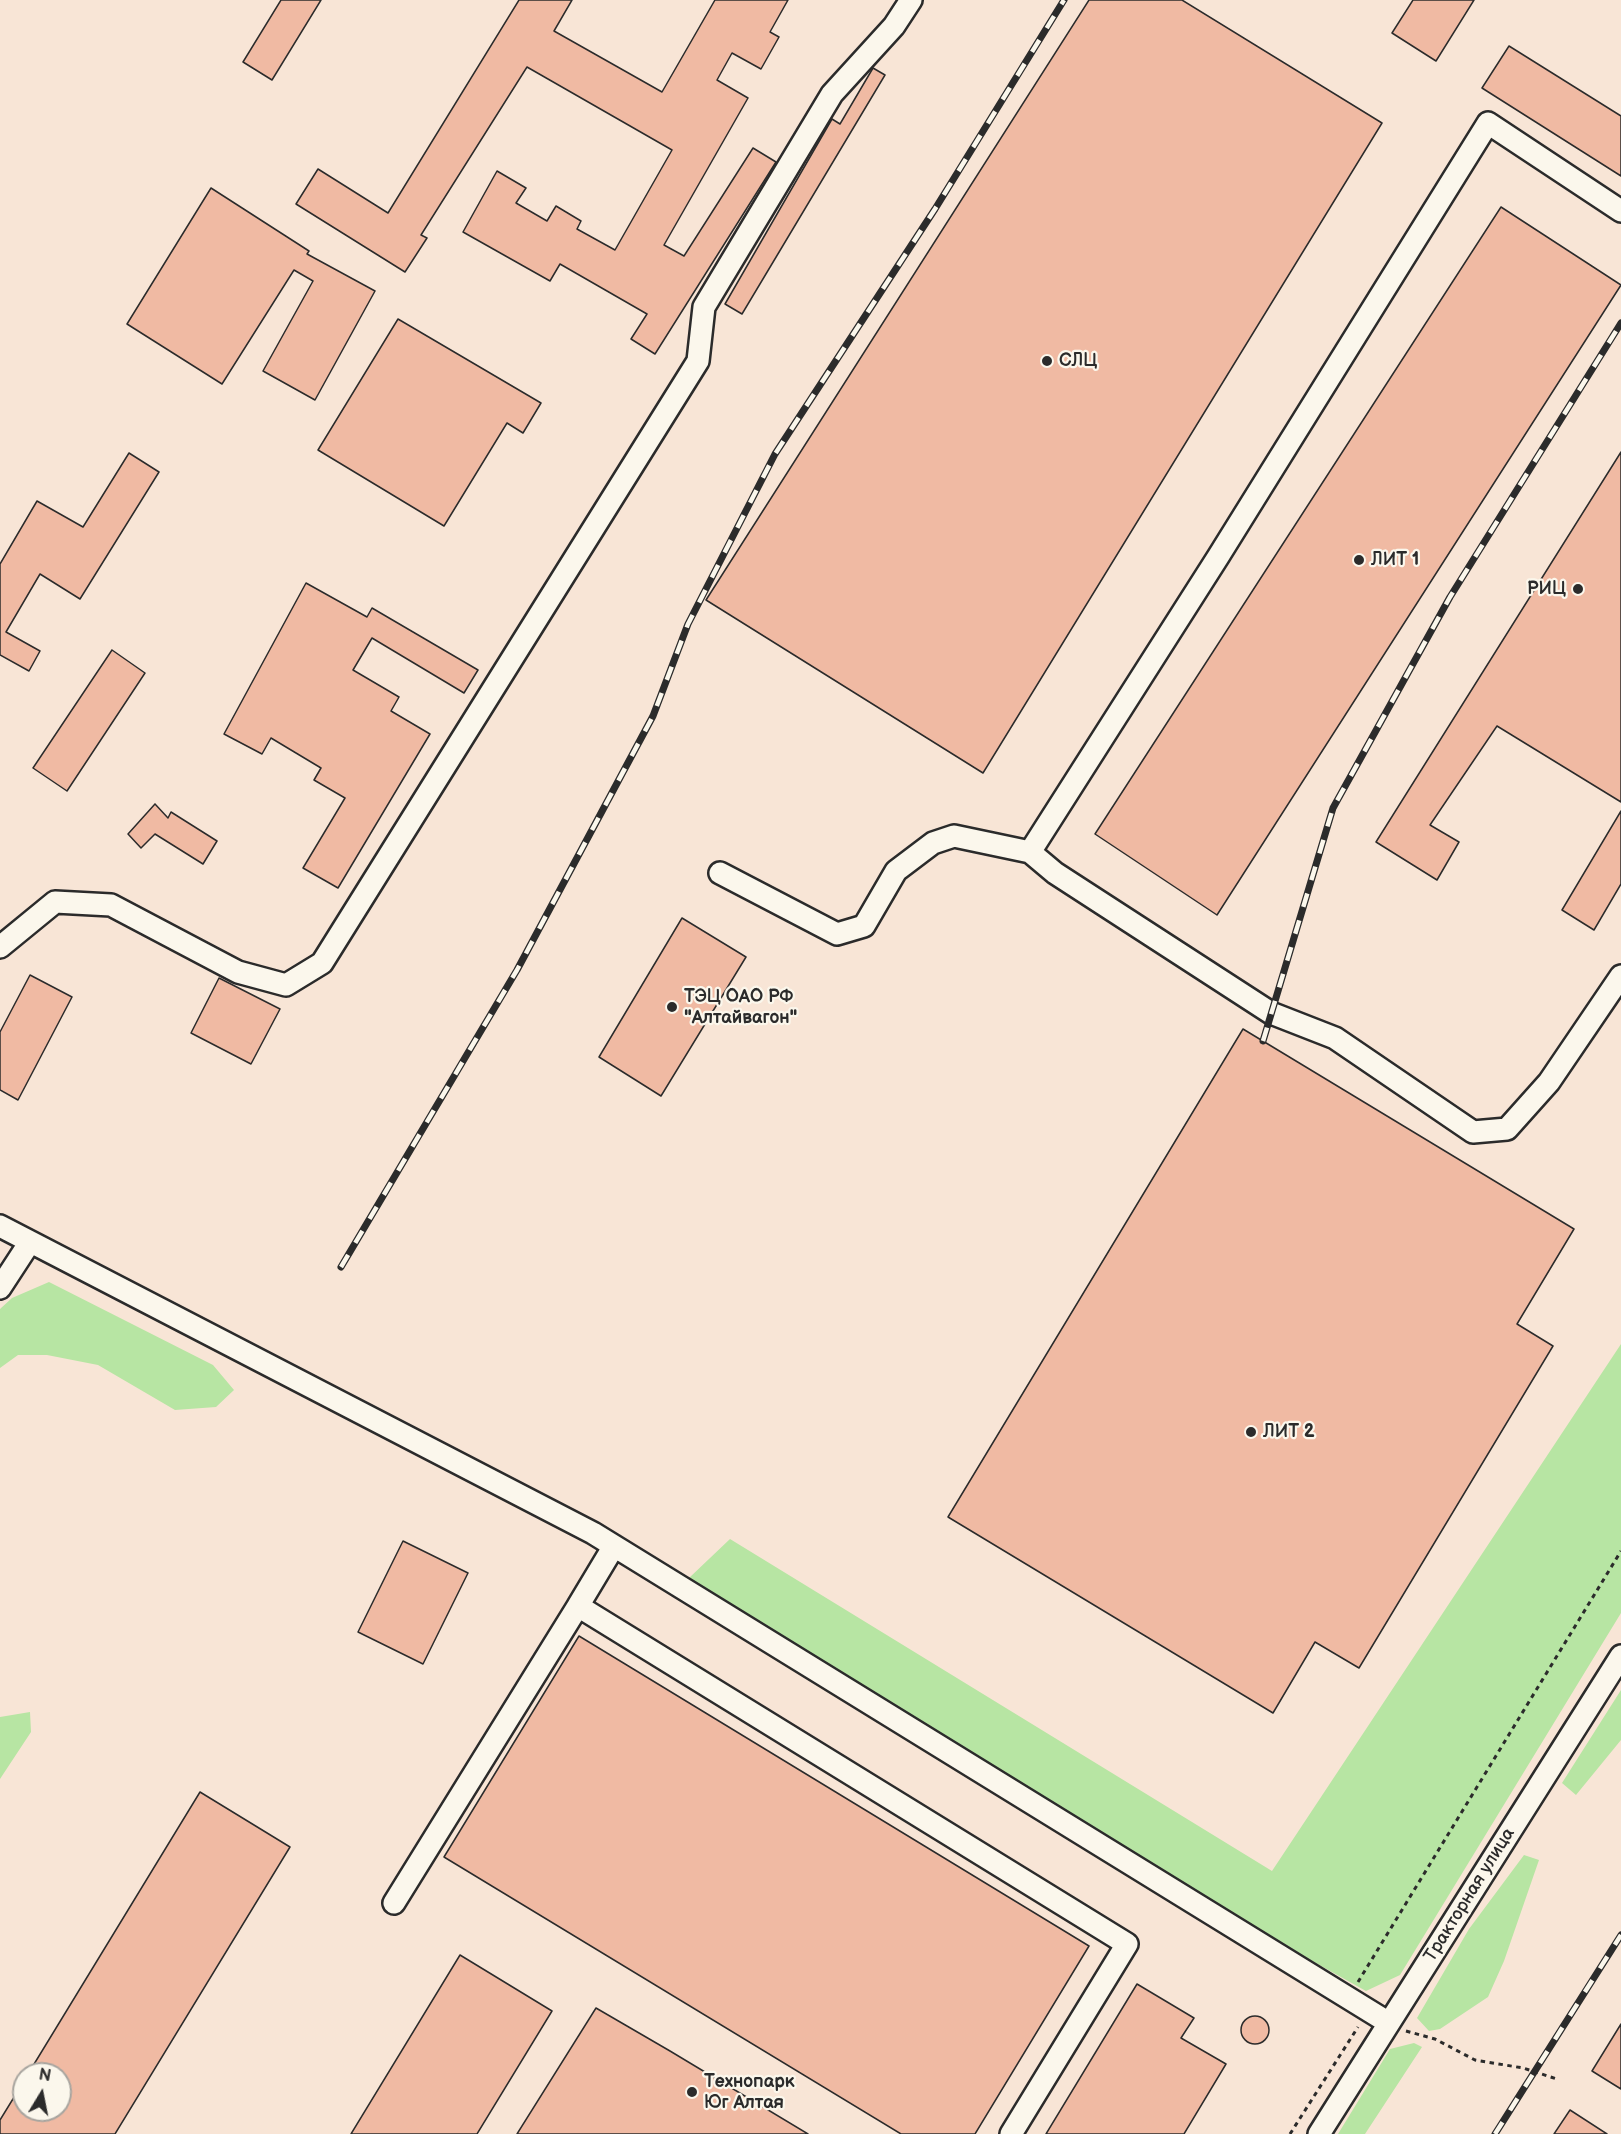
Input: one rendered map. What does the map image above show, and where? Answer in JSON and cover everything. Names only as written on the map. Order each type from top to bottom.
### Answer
[{"type":"street","points":[[0,947],[55,902],[99,904],[111,905],[248,975],[286,985],[322,963],[698,361],[704,307],[832,94],[894,26],[911,0]]},
{"type":"street","points":[[1030,852],[1218,557],[1488,123],[1621,210]]},
{"type":"street","points":[[720,873],[837,934],[864,926],[896,871],[933,843],[954,836],[1030,852],[1055,873],[1271,1013],[1335,1038],[1473,1132],[1508,1129],[1550,1082],[1621,976]]},
{"type":"street","points":[[0,1226],[614,1546],[1389,2023]]},
{"type":"street","points":[[0,1288],[30,1242]]},
{"type":"street","points":[[394,1903],[614,1546]]},
{"type":"street","points":[[578,1606],[1127,1944],[1011,2134]]},
{"type":"street","name":"Тракторная улица","points":[[1319,2134],[1621,1656]]},
{"type":"path","points":[[1347,1999],[1621,1551]]},
{"type":"path","points":[[1290,2134],[1368,2011]]},
{"type":"path","points":[[1389,2023],[1440,2042],[1475,2060],[1523,2068],[1557,2079]]},
{"type":"green space","points":[[49,1282],[213,1365],[234,1390],[216,1407],[175,1410],[98,1365],[47,1355],[18,1355],[0,1368],[0,1309],[12,1298]]},
{"type":"green space","points":[[1621,1344],[1621,1613],[1400,1975],[1366,1991],[1269,1937],[689,1578],[730,1539],[1272,1871]]},
{"type":"green space","points":[[1621,1690],[1621,1740],[1576,1795],[1562,1783]]},
{"type":"green space","points":[[30,1712],[31,1732],[0,1779],[0,1717]]},
{"type":"green space","points":[[1524,1855],[1539,1860],[1504,1961],[1488,1997],[1440,2029],[1429,2031],[1417,2018],[1469,1929]]},
{"type":"green space","points":[[1414,2043],[1422,2047],[1365,2134],[1338,2134],[1390,2049]]},
{"type":"building","points":[[281,0],[321,0],[272,80],[243,62]]},
{"type":"building","points":[[519,0],[572,0],[554,31],[662,92],[715,0],[788,0],[770,32],[779,37],[761,69],[732,53],[717,80],[748,98],[664,245],[684,256],[753,148],[776,162],[655,354],[631,339],[647,314],[560,264],[550,281],[463,232],[497,171],[526,188],[516,203],[547,221],[556,206],[581,221],[577,229],[615,250],[672,150],[527,67],[421,235],[427,238],[405,272],[296,204],[318,169],[388,213]]},
{"type":"building","name":"СЛЦ","points":[[1089,0],[1182,0],[1382,123],[983,773],[706,600]]},
{"type":"building","points":[[1413,0],[1474,0],[1436,61],[1392,33]]},
{"type":"building","points":[[1509,46],[1621,116],[1621,176],[1482,88]]},
{"type":"building","points":[[873,68],[885,75],[742,314],[725,304],[832,119],[840,124]]},
{"type":"building","points":[[211,188],[309,251],[307,254],[375,291],[315,400],[263,371],[313,281],[294,270],[222,384],[127,324]]},
{"type":"building","name":"ЛИТ 1","points":[[1501,207],[1621,285],[1217,915],[1095,834]]},
{"type":"building","points":[[398,319],[541,403],[523,433],[507,423],[444,526],[318,450]]},
{"type":"building","name":"РИЦ","points":[[1621,452],[1621,802],[1497,726],[1430,825],[1459,842],[1437,880],[1376,842]]},
{"type":"building","points":[[129,453],[159,472],[80,599],[40,574],[6,632],[40,651],[29,671],[0,655],[0,564],[37,501],[83,527]]},
{"type":"building","points":[[306,583],[367,617],[372,608],[478,670],[464,693],[372,638],[353,670],[399,697],[391,711],[430,734],[338,888],[303,868],[345,798],[314,780],[321,768],[271,738],[262,754],[224,734]]},
{"type":"building","points":[[112,650],[145,673],[67,791],[33,768]]},
{"type":"building","points":[[155,804],[168,818],[171,812],[217,841],[203,864],[155,834],[141,848],[128,834]]},
{"type":"building","points":[[1621,811],[1621,884],[1594,930],[1562,910]]},
{"type":"building","name":"ТЭЦ ОАО РФ \"Алтайвагон\"","points":[[682,918],[746,957],[661,1096],[599,1057]]},
{"type":"building","points":[[30,975],[72,997],[18,1100],[0,1090],[0,1032]]},
{"type":"building","points":[[219,978],[280,1009],[251,1064],[191,1033]]},
{"type":"building","name":"ЛИТ 2","points":[[1243,1029],[1574,1229],[1517,1324],[1553,1346],[1359,1668],[1315,1642],[1273,1713],[948,1517]]},
{"type":"building","points":[[403,1541],[468,1573],[423,1664],[358,1632]]},
{"type":"building","points":[[579,1636],[1089,1946],[975,2134],[901,2134],[444,1857]]},
{"type":"building","points":[[200,1792],[290,1847],[115,2134],[0,2134],[0,2120],[12,2100],[12,2122],[72,2122],[72,2062],[35,2062]]},
{"type":"building","points":[[460,1955],[552,2011],[477,2134],[351,2134]]},
{"type":"building","points":[[1137,1984],[1194,2018],[1181,2038],[1226,2064],[1184,2134],[1046,2134]]},
{"type":"building","points":[[596,2008],[670,2051],[808,2134],[517,2134]]},
{"type":"building","points":[[1255,2016],[1265,2020],[1269,2030],[1265,2040],[1255,2044],[1245,2040],[1241,2030],[1245,2020]]},
{"type":"building","points":[[1621,2024],[1621,2089],[1592,2071]]},
{"type":"building","points":[[1570,2110],[1607,2134],[1554,2134]]},
{"type":"railway","points":[[341,1267],[517,970],[653,716],[688,624],[775,454],[935,209],[1064,0]]},
{"type":"railway","points":[[1263,1041],[1333,808],[1450,597],[1621,323]]},
{"type":"railway","points":[[1495,2134],[1621,1935]]},
{"type":"place","name":"СЛЦ","points":[[1047,361]]},
{"type":"place","name":"ЛИТ 1","points":[[1359,560]]},
{"type":"place","name":"РИЦ","points":[[1578,589]]},
{"type":"place","name":"ТЭЦ ОАО РФ \"Алтайвагон\"","points":[[672,1007]]},
{"type":"place","name":"ЛИТ 2","points":[[1251,1432]]},
{"type":"place","name":"Технопарк Юг Алтая","points":[[692,2092]]}]
